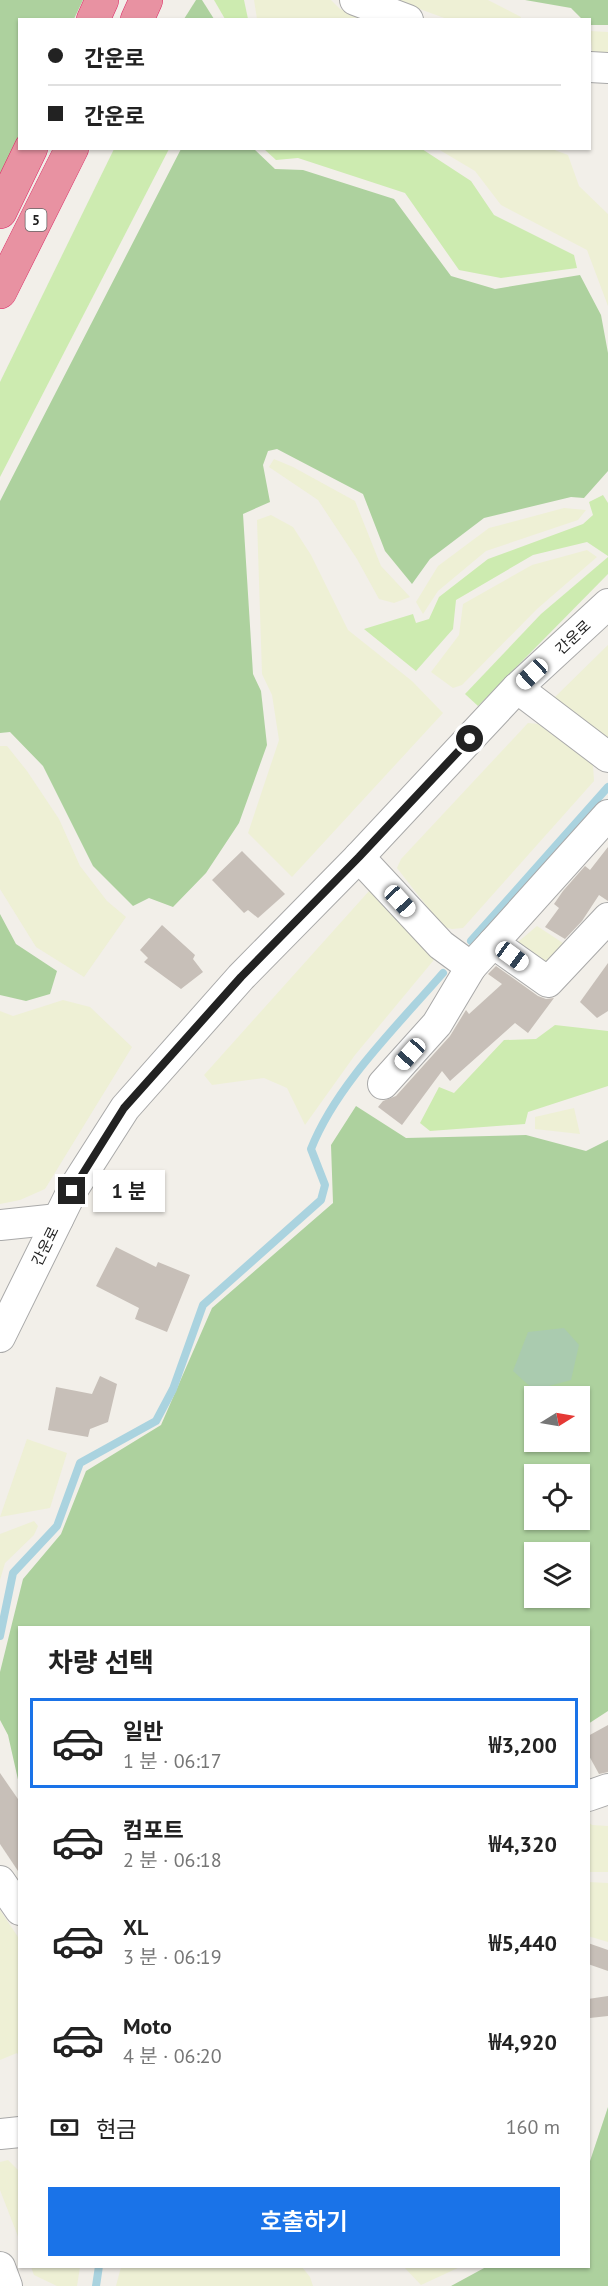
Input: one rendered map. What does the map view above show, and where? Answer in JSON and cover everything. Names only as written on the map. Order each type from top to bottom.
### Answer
[{"type":"highway","points":[[94,18],[102,0]]},
{"type":"highway","points":[[137,18],[146,0]]},
{"type":"highway","points":[[0,212],[30,150]]},
{"type":"highway","name":"5","points":[[0,292],[71,150]]},
{"type":"street","points":[[355,0],[403,18]]},
{"type":"street","points":[[591,67],[608,68]]},
{"type":"street","name":"간운로","points":[[0,1337],[72,1191],[124,1108],[241,977],[359,857],[517,688],[608,604]]},
{"type":"street","points":[[517,688],[608,757]]},
{"type":"street","points":[[383,1084],[437,1024],[471,967],[608,815]]},
{"type":"street","points":[[359,857],[441,945],[471,967]]},
{"type":"street","points":[[493,943],[548,982],[608,918]]},
{"type":"street","points":[[0,1225],[58,1219]]},
{"type":"street","points":[[590,1795],[608,1789]]},
{"type":"street","points":[[0,1881],[18,1907]]},
{"type":"street","points":[[0,2134],[18,2132]]},
{"type":"street","points":[[0,2267],[6,2286]]},
{"type":"green space","points":[[0,0],[83,0],[74,18],[18,18],[18,138],[0,176]]},
{"type":"green space","points":[[196,0],[202,0],[213,18],[185,18]]},
{"type":"green space","points":[[214,0],[244,0],[248,18],[224,18]]},
{"type":"green space","points":[[254,0],[331,0],[340,9],[370,18],[257,18]]},
{"type":"green space","points":[[395,0],[488,0],[521,17],[521,18],[444,18]]},
{"type":"green space","points":[[525,0],[608,0],[608,25],[591,25],[591,18],[581,18],[571,8]]},
{"type":"green space","points":[[591,31],[608,32],[608,59],[593,59]]},
{"type":"green space","points":[[114,150],[168,150],[0,477],[0,382]]},
{"type":"green space","points":[[180,150],[255,150],[275,169],[303,170],[394,199],[451,276],[495,289],[580,275],[601,315],[608,353],[608,471],[584,498],[571,497],[484,518],[430,559],[412,584],[385,551],[363,494],[277,449],[268,451],[263,465],[270,502],[243,514],[253,674],[261,691],[267,745],[239,823],[206,873],[173,907],[149,898],[133,906],[93,866],[43,766],[10,732],[0,733],[0,501]]},
{"type":"green space","points":[[265,150],[424,150],[471,181],[494,215],[574,255],[577,268],[501,278],[459,270],[405,193],[298,158],[276,160]]},
{"type":"green space","points":[[440,150],[555,150],[568,155],[579,186],[608,214],[608,306],[587,250],[501,205],[475,171]]},
{"type":"green space","points":[[274,459],[355,501],[381,566],[410,597],[394,603],[379,599],[357,559],[318,500],[269,467]]},
{"type":"green space","points":[[603,495],[608,503],[608,556],[587,542],[533,555],[456,600],[453,629],[416,671],[364,629],[413,614],[416,623],[429,619],[439,597],[488,559],[583,524],[593,515],[589,502]]},
{"type":"green space","points":[[564,508],[586,510],[578,520],[486,551],[438,591],[423,614],[416,602],[438,566],[489,528]]},
{"type":"green space","points":[[271,515],[293,527],[311,555],[348,630],[412,681],[443,713],[292,877],[248,833],[279,740],[272,695],[262,674],[257,520]]},
{"type":"green space","points":[[587,550],[597,557],[537,609],[462,685],[453,688],[431,672],[459,635],[463,604],[532,565]]},
{"type":"green space","points":[[608,557],[608,574],[478,706],[465,694],[541,614]]},
{"type":"green space","points":[[608,645],[608,742],[552,700]]},
{"type":"green space","points":[[528,723],[538,724],[593,765],[594,781],[463,928],[443,927],[397,868],[401,859]]},
{"type":"green space","points":[[0,746],[7,746],[27,771],[59,819],[80,866],[107,901],[126,917],[84,977],[36,947],[0,889]]},
{"type":"green space","points":[[369,891],[379,893],[435,955],[433,961],[355,1055],[305,1125],[287,1088],[264,1078],[212,1085],[204,1075]]},
{"type":"green space","points":[[0,914],[16,944],[57,971],[50,994],[26,1001],[0,995]]},
{"type":"green space","points":[[537,926],[569,947],[548,964],[512,947]]},
{"type":"green space","points":[[63,1000],[90,1007],[132,1047],[45,1189],[20,1200],[0,1204],[0,1011],[13,1016]]},
{"type":"green space","points":[[555,1025],[608,1031],[608,1086],[528,1112],[525,1124],[430,1131],[420,1123],[439,1087],[454,1093],[504,1040],[536,1039]]},
{"type":"green space","points":[[356,1106],[406,1138],[526,1135],[586,1151],[608,1140],[608,1711],[590,1723],[590,1626],[18,1626],[18,1780],[8,1735],[0,1720],[0,1672],[23,1579],[61,1534],[86,1471],[161,1425],[212,1308],[333,1203],[331,1145]]},
{"type":"green space","points":[[574,1108],[580,1134],[535,1129],[535,1117]]},
{"type":"green space","points":[[564,1328],[579,1345],[571,1380],[549,1386],[530,1386],[513,1371],[528,1332]]},
{"type":"green space","points":[[27,1439],[67,1453],[50,1508],[0,1517]]},
{"type":"green space","points":[[34,1521],[38,1526],[34,1535],[5,1563],[0,1580],[0,1534]]},
{"type":"green space","points":[[590,1824],[608,1826],[608,1872],[590,1872]]},
{"type":"green space","points":[[590,1882],[608,1883],[608,1942],[590,1937]]},
{"type":"green space","points":[[0,1910],[18,1937],[18,2054],[0,2060]]},
{"type":"green space","points":[[608,2107],[608,2286],[451,2286],[484,2268],[590,2268],[590,2161]]},
{"type":"green space","points":[[8,2160],[18,2170],[18,2236],[0,2190],[0,2162]]},
{"type":"green space","points":[[31,2268],[80,2268],[77,2286],[57,2286],[34,2275]]},
{"type":"green space","points":[[121,2268],[303,2268],[310,2277],[313,2286],[116,2286]]},
{"type":"green space","points":[[405,2268],[458,2268],[421,2285]]},
{"type":"building","points":[[608,847],[608,901],[599,895],[582,921],[565,939],[545,927],[559,908],[554,904],[563,891],[585,866],[590,870]]},
{"type":"building","points":[[242,851],[285,894],[258,918],[248,910],[244,913],[212,880]]},
{"type":"building","points":[[162,925],[195,955],[193,959],[203,972],[181,989],[144,962],[148,958],[140,950]]},
{"type":"building","points":[[608,963],[608,1011],[597,1018],[580,1002]]},
{"type":"building","points":[[496,966],[538,996],[546,999],[554,998],[528,1033],[515,1023],[450,1081],[442,1071],[402,1125],[378,1107],[383,1101],[396,1096],[450,1036],[466,1010],[469,1014],[502,984],[488,974]]},
{"type":"building","points":[[116,1247],[156,1267],[158,1262],[190,1275],[167,1332],[135,1319],[139,1308],[96,1286]]},
{"type":"building","points":[[100,1376],[117,1384],[108,1422],[90,1429],[88,1437],[48,1430],[56,1387],[92,1394]]},
{"type":"building","points":[[608,1725],[608,1772],[599,1774],[590,1758],[590,1735]]},
{"type":"building","points":[[0,1773],[18,1799],[18,1871],[0,1844]]},
{"type":"building","points":[[590,1944],[608,1950],[608,1971],[590,1965]]},
{"type":"building","points":[[608,1996],[608,2016],[590,2018],[590,1999]]},
{"type":"waterway","points":[[471,941],[608,787]]},
{"type":"waterway","points":[[0,1636],[13,1573],[57,1526],[80,1463],[156,1421],[173,1389],[203,1305],[321,1200],[325,1185],[311,1149],[322,1125],[370,1056],[443,973]]},
{"type":"waterway","points":[[96,2286],[99,2268]]},
{"type":"route","points":[[72,1191],[124,1108],[241,977],[359,857],[470,739]]}]
